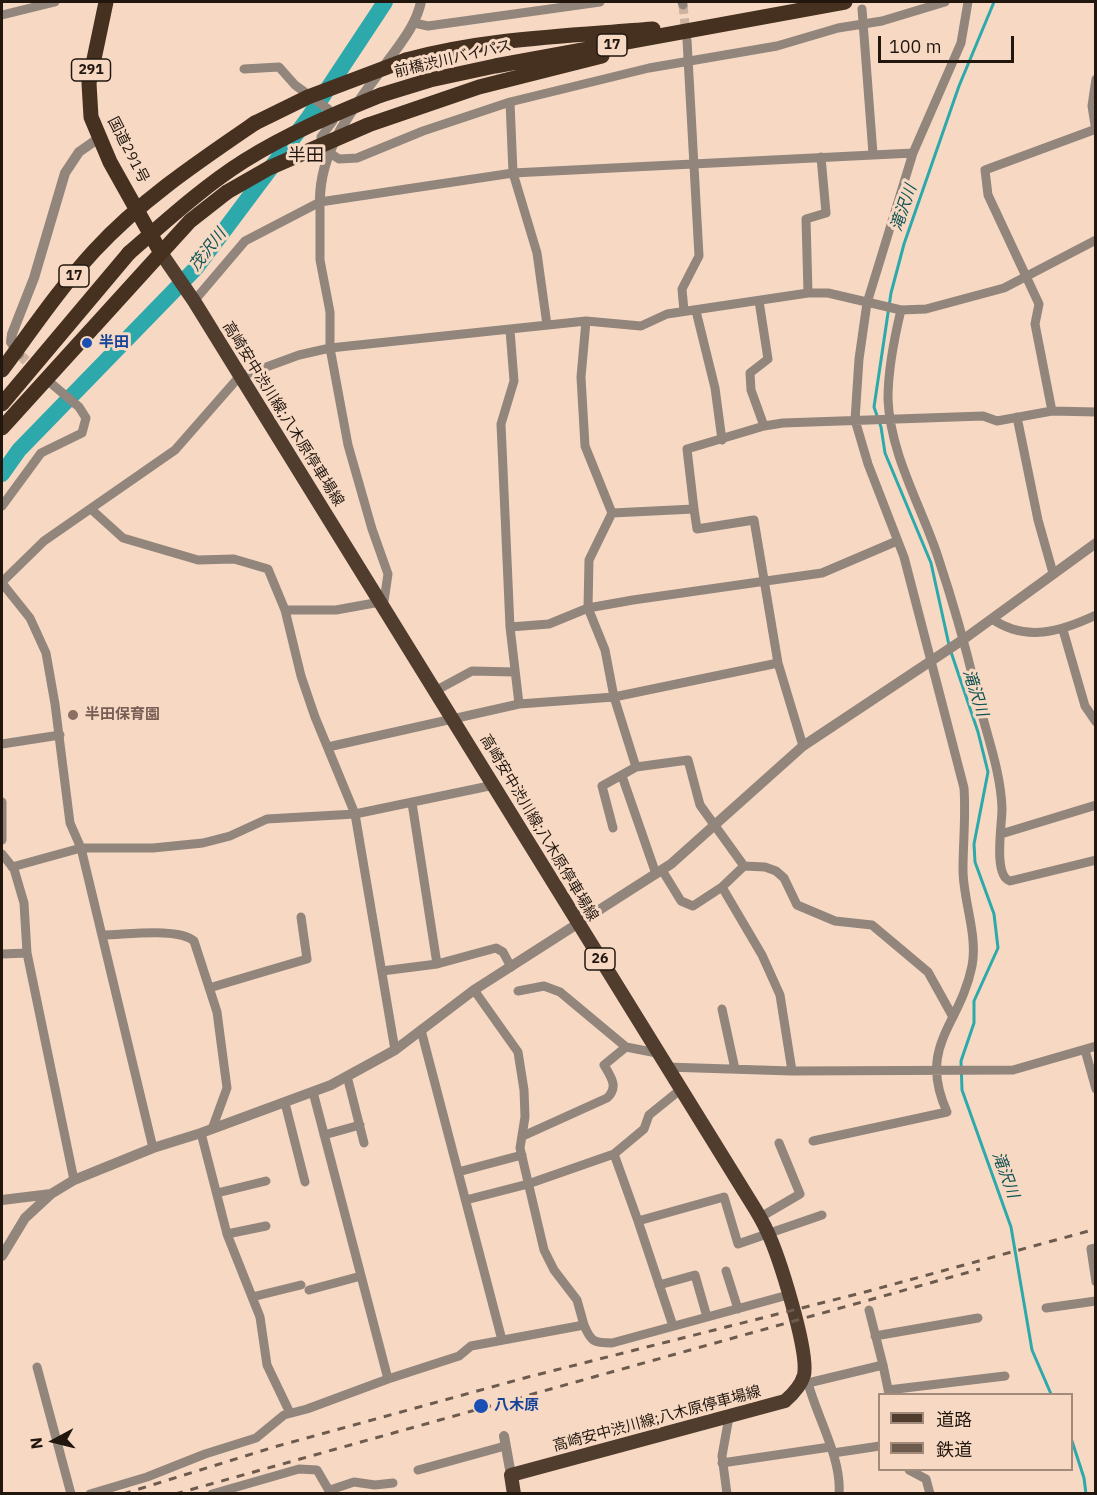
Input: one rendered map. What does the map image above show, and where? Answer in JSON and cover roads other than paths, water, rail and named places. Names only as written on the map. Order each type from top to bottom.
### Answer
[{"type":"highway","name":"国道291号","points":[[106,2],[89,83],[91,117],[99,138],[161,253]]},
{"type":"highway","name":"前橋渋川バイパス","points":[[2,404],[129,254],[184,206],[242,162],[327,116],[381,95],[452,75],[845,2]]},
{"type":"highway","name":"17","points":[[138,208],[255,123],[308,97],[406,60],[449,49],[512,39],[722,24]]},
{"type":"highway","name":"17","points":[[2,428],[190,221],[227,192],[269,168],[368,124],[479,87],[619,52],[650,38]]},
{"type":"highway","name":"国道291号","points":[[17,352],[92,252],[138,208]]},
{"type":"highway","name":"17","points":[[2,370],[17,352]]},
{"type":"main road","name":"26","points":[[161,253],[191,295]]},
{"type":"main road","name":"高崎安中渋川線;八木原停車場線","points":[[191,295],[239,377],[495,785],[768,1233],[788,1295],[805,1361],[805,1382],[785,1401],[511,1475]]},
{"type":"main road","points":[[511,1475],[514,1494]]},
{"type":"street","points":[[2,15],[55,2]]},
{"type":"street","points":[[285,610],[336,610],[380,602],[384,601],[387,590],[388,574],[377,547],[348,446],[330,348],[330,312],[320,260],[320,202],[332,145],[346,119],[414,23],[421,2]]},
{"type":"street","points":[[414,23],[428,26],[600,2]]},
{"type":"street","points":[[244,69],[279,67],[295,85],[328,110],[333,121],[320,141],[321,148],[330,156],[346,160],[357,159],[423,131],[510,102],[649,68],[777,46],[838,28],[863,25],[945,2]]},
{"type":"street","points":[[813,1141],[946,1112],[934,1071],[939,1049],[973,964],[963,871],[966,821],[964,788],[904,557],[855,420],[859,359],[871,304],[914,153],[961,42],[968,2]]},
{"type":"street","points":[[862,9],[873,154]]},
{"type":"street","points":[[684,311],[682,289],[699,256],[687,40]]},
{"type":"street","points":[[1052,411],[1035,324],[1039,304],[988,195],[985,170],[1095,130],[1092,106],[1095,79]]},
{"type":"street","points":[[510,102],[513,173],[537,253],[547,325]]},
{"type":"street","points":[[17,352],[11,342],[12,334],[34,278],[65,173],[79,152],[99,138]]},
{"type":"street","points":[[191,295],[245,241],[320,202],[513,173],[692,162],[914,153]]},
{"type":"street","points":[[808,293],[806,219],[826,213],[821,158]]},
{"type":"street","points":[[153,1148],[81,848],[70,823],[60,735],[46,653],[30,618],[2,582],[44,541],[92,510],[175,450],[239,377],[299,355],[330,348],[586,321],[640,326],[667,314],[808,293],[828,293],[899,309],[926,309],[1004,288],[1095,240]]},
{"type":"street","points":[[759,302],[768,359],[750,373],[751,390],[764,426]]},
{"type":"street","points":[[899,309],[889,375],[889,421],[964,639],[999,779],[1000,865],[1006,880],[1095,860]]},
{"type":"street","points":[[696,311],[715,388],[722,440]]},
{"type":"street","points":[[586,321],[580,376],[585,446],[612,513],[589,560],[588,608],[605,650],[614,697],[636,767]]},
{"type":"street","points":[[510,330],[514,381],[501,424],[510,627],[519,704]]},
{"type":"street","points":[[2,506],[41,453],[82,433],[86,418],[79,407],[46,378]]},
{"type":"street","points":[[803,746],[778,663],[754,520],[697,529],[687,449],[764,426],[855,420],[889,421],[982,416],[997,421],[1052,411],[1095,412]]},
{"type":"street","points":[[1017,417],[1038,520],[1053,573]]},
{"type":"street","points":[[612,513],[694,509]]},
{"type":"street","points":[[92,510],[123,538],[198,560],[234,559],[268,569],[285,610],[301,676],[355,814],[395,1050]]},
{"type":"street","points":[[510,627],[549,624],[588,608],[822,573],[897,541]]},
{"type":"street","points":[[2,1256],[25,1218],[51,1194],[74,1180],[153,1148],[313,1092],[395,1050],[474,990],[659,872],[715,828],[803,746],[932,658],[964,639],[1095,543]]},
{"type":"street","points":[[992,619],[1009,630],[1020,632],[1063,630],[1095,615]]},
{"type":"street","points":[[1063,630],[1085,706],[1095,722]]},
{"type":"street","points":[[328,747],[519,704],[614,697],[778,663]]},
{"type":"street","points":[[435,691],[472,671],[515,672]]},
{"type":"street","points":[[2,744],[60,735]]},
{"type":"street","points":[[613,828],[602,786],[636,767],[688,760],[700,805],[744,866]]},
{"type":"street","points":[[622,776],[659,872],[681,901],[693,906],[722,887],[744,866],[765,867],[776,871],[783,878],[797,905],[835,921],[872,926],[928,972],[953,1017]]},
{"type":"street","points":[[12,867],[81,848],[153,848],[203,843],[230,836],[267,819],[355,814],[495,785]]},
{"type":"street","points":[[2,802],[2,840]]},
{"type":"street","points":[[412,803],[436,964]]},
{"type":"street","points":[[1001,834],[1095,805]]},
{"type":"street","points":[[2,854],[12,867],[24,903],[27,953],[74,1180]]},
{"type":"street","points":[[722,887],[762,955],[780,996],[792,1071]]},
{"type":"street","points":[[209,988],[307,959],[301,917]]},
{"type":"street","points":[[103,935],[188,935],[194,941],[217,1012],[227,1088],[212,1129]]},
{"type":"street","points":[[382,971],[436,964],[496,948],[503,951],[511,967]]},
{"type":"street","points":[[2,954],[27,953]]},
{"type":"street","points":[[518,991],[544,986],[560,992],[626,1047],[657,1053]]},
{"type":"street","points":[[474,990],[518,1052],[524,1090],[523,1136],[520,1148],[544,1250],[554,1270],[577,1300],[590,1340],[603,1343],[788,1295]]},
{"type":"street","points":[[722,1009],[735,1070]]},
{"type":"street","points":[[421,1030],[502,1340]]},
{"type":"street","points":[[666,1067],[792,1071],[1013,1070],[1095,1046]]},
{"type":"street","points":[[523,1136],[607,1098],[613,1093],[614,1084],[604,1065],[626,1047]]},
{"type":"street","points":[[1085,1050],[1095,1089]]},
{"type":"street","points":[[347,1076],[364,1143]]},
{"type":"street","points":[[466,1200],[528,1184],[614,1154],[644,1129],[649,1115],[680,1090]]},
{"type":"street","points":[[313,1092],[388,1379]]},
{"type":"street","points":[[285,1102],[305,1182]]},
{"type":"street","points":[[324,1135],[360,1125]]},
{"type":"street","points":[[201,1133],[227,1234],[260,1317],[267,1365],[290,1413]]},
{"type":"street","points":[[759,1218],[801,1191],[779,1143]]},
{"type":"street","points":[[614,1154],[673,1326]]},
{"type":"street","points":[[458,1172],[522,1155]]},
{"type":"street","points":[[217,1193],[266,1181]]},
{"type":"street","points":[[2,1200],[51,1194]]},
{"type":"street","points":[[638,1221],[724,1197],[738,1244],[822,1215]]},
{"type":"street","points":[[227,1234],[266,1226]]},
{"type":"street","points":[[1095,1248],[1091,1249],[1095,1282]]},
{"type":"street","points":[[726,1271],[738,1309]]},
{"type":"street","points":[[252,1297],[361,1275]]},
{"type":"street","points":[[659,1285],[695,1275],[707,1317]]},
{"type":"street","points":[[1046,1308],[1095,1301]]},
{"type":"street","points":[[869,1310],[889,1393],[1005,1376]]},
{"type":"street","points":[[875,1336],[978,1318]]},
{"type":"street","points":[[90,1494],[147,1477],[205,1454],[256,1438],[284,1414],[307,1409],[459,1356],[471,1346],[584,1325]]},
{"type":"street","points":[[839,1494],[838,1470],[805,1382],[883,1365]]},
{"type":"street","points":[[36,1368],[71,1494]]},
{"type":"street","points":[[727,1494],[722,1463],[729,1417]]},
{"type":"street","points":[[418,1470],[504,1441],[511,1475]]},
{"type":"street","points":[[722,1463],[878,1446]]},
{"type":"street","points":[[212,1494],[299,1469],[317,1470],[330,1492],[354,1482],[375,1485],[393,1484]]},
{"type":"street","points":[[911,1471],[926,1479],[930,1494]]},
{"type":"waterway","name":"茂沢川","points":[[2,474],[19,450],[196,268],[309,117],[385,2]]},
{"type":"waterway","name":"滝沢川","points":[[949,645],[931,563],[885,453],[881,427],[874,407],[891,293],[904,244],[959,86],[994,2]]},
{"type":"waterway","name":"滝沢川","points":[[951,652],[978,732],[988,772],[974,844],[975,862],[994,914],[998,948],[974,1001],[974,1023],[961,1061],[962,1090],[1011,1227],[1032,1350],[1051,1393]]},
{"type":"waterway","name":"滝沢川","points":[[1073,1444],[1084,1478],[1086,1494]]},
{"type":"tunnel","points":[[683,5],[686,35]]},
{"type":"tunnel","points":[[19,354],[38,372]]},
{"type":"railway","points":[[123,1494],[274,1447],[528,1377],[865,1292],[1096,1229]]},
{"type":"railway","points":[[175,1494],[980,1269]]},
{"type":"place","name":"半田","points":[[87,343]]},
{"type":"place","name":"半田保育園","points":[[73,715]]},
{"type":"place","name":"八木原","points":[[481,1406]]},
{"type":"district","name":"半田","points":[[306,156]]}]
